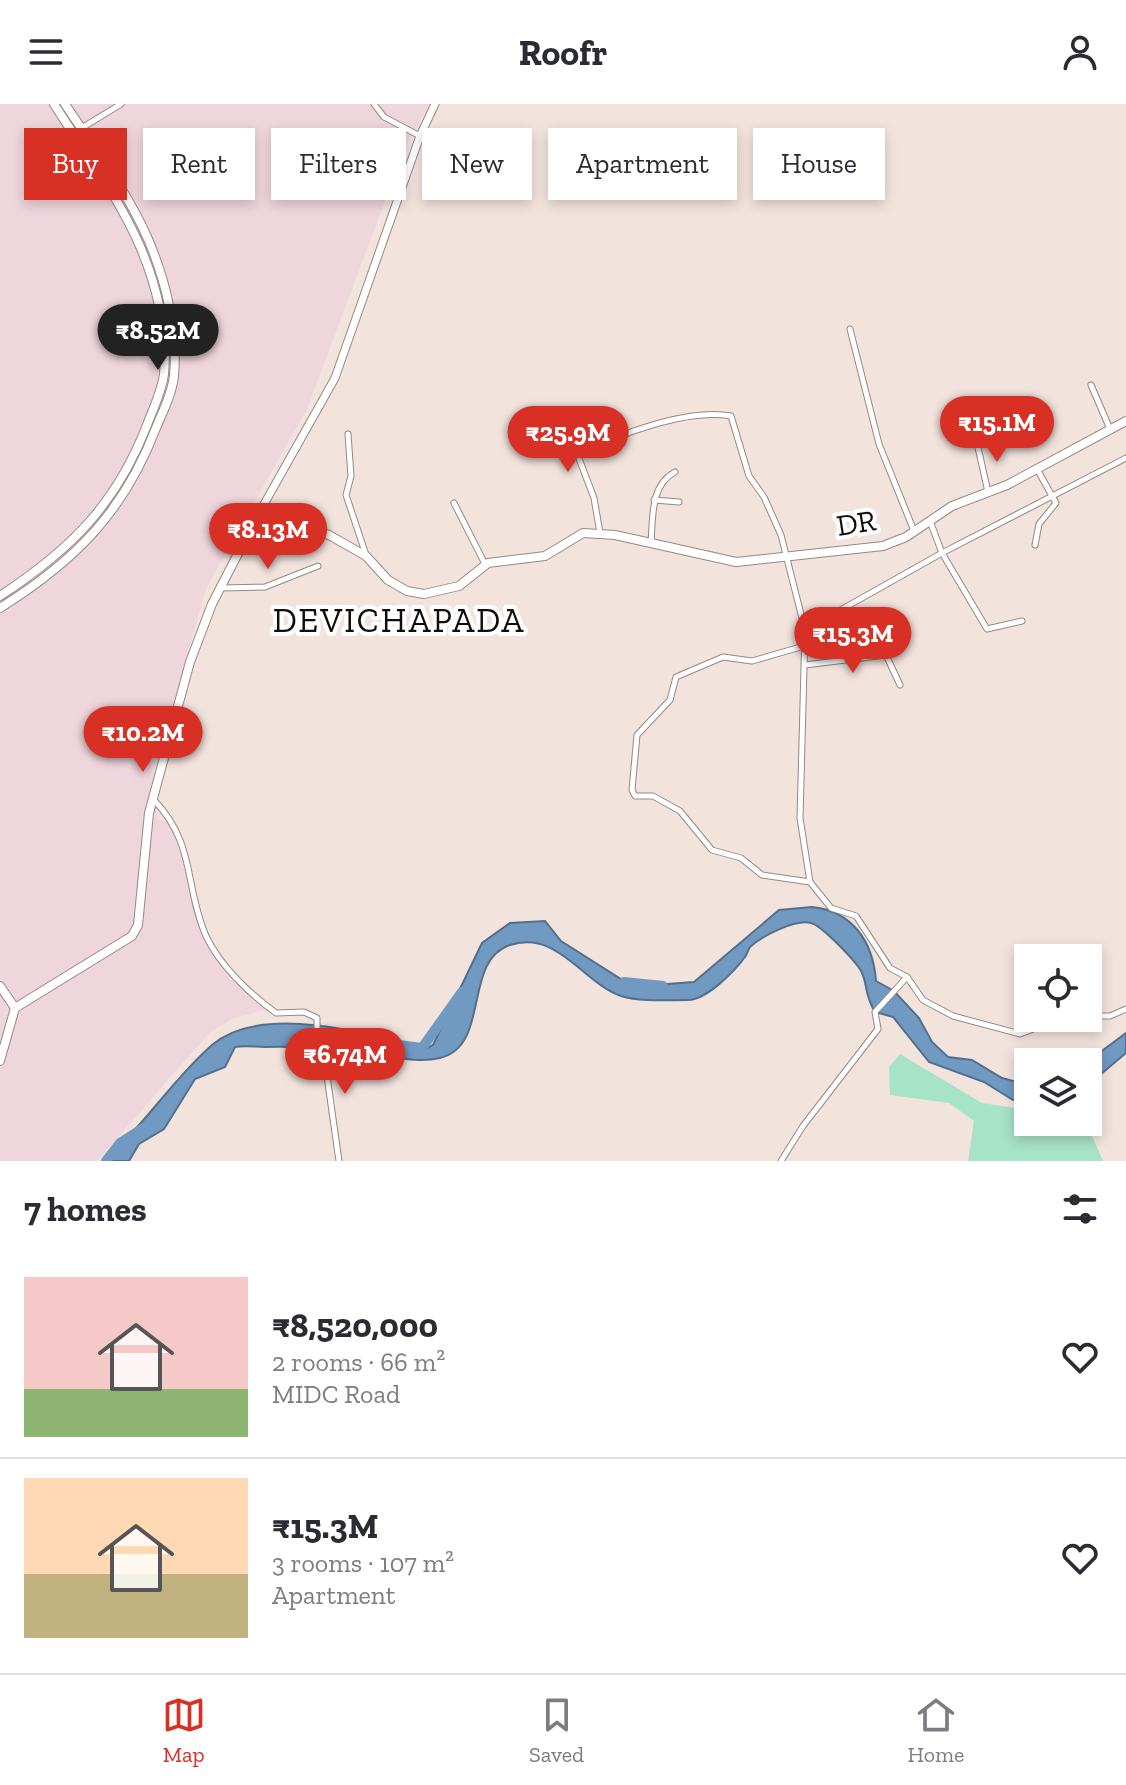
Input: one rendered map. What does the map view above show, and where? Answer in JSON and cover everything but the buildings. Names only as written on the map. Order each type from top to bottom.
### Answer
[{"type":"main road","points":[[54,104],[74,128]]},
{"type":"main road","points":[[65,104],[75,128]]},
{"type":"main road","points":[[0,596],[47,564],[81,535],[112,497],[141,440],[163,378],[161,318],[144,258],[116,200]]},
{"type":"main road","points":[[0,608],[53,572],[88,542],[120,502],[150,444],[173,380],[171,316],[159,269],[140,222],[125,200]]},
{"type":"main road","name":"DR","points":[[485,564],[545,556],[583,533],[600,533],[720,561],[883,546],[915,532],[952,506],[1037,469],[1126,421]]},
{"type":"main road","points":[[0,1061],[15,1008],[132,936],[138,925],[153,799],[190,662],[220,588],[258,515],[308,526],[366,556],[388,580],[407,591],[424,594],[459,586],[485,564]]},
{"type":"main road","points":[[0,986],[15,1008]]},
{"type":"street","points":[[83,128],[121,104]]},
{"type":"street","points":[[374,104],[384,117],[420,136]]},
{"type":"street","points":[[258,515],[335,378],[420,136],[435,104]]},
{"type":"street","points":[[850,329],[879,444],[915,532]]},
{"type":"street","points":[[1091,385],[1110,430]]},
{"type":"street","points":[[600,533],[594,498],[578,456],[650,425],[728,415],[733,420],[749,476],[764,497],[781,535],[784,557],[805,630],[800,818],[810,882],[831,908],[856,916],[890,968],[907,977],[923,1000],[953,1016],[1008,1032],[1025,1032]]},
{"type":"street","points":[[348,434],[351,476],[346,495],[366,556]]},
{"type":"street","points":[[977,443],[988,492]]},
{"type":"street","points":[[805,630],[942,553],[1126,458]]},
{"type":"street","points":[[1035,545],[1039,524],[1056,503],[1037,469]]},
{"type":"street","points":[[651,544],[654,500],[664,478],[675,472]]},
{"type":"street","points":[[654,500],[679,502]]},
{"type":"street","points":[[454,503],[485,564]]},
{"type":"street","points":[[930,521],[942,553],[987,629],[1022,621]]},
{"type":"street","points":[[220,588],[265,587],[318,566]]},
{"type":"street","points":[[804,646],[752,661],[723,657],[676,677],[668,703],[637,735],[632,790],[635,796],[653,796],[680,811],[712,850],[741,858],[768,878],[810,882]]},
{"type":"street","points":[[805,665],[886,655],[900,685]]},
{"type":"street","points":[[153,799],[173,820],[185,851],[207,937],[238,981],[276,1013],[304,1012],[317,1018],[317,1050],[324,1055],[339,1161]]},
{"type":"street","points":[[781,1161],[803,1126],[878,1029],[875,1012],[907,977]]},
{"type":"street","points":[[1102,1016],[1126,1009]]},
{"type":"shaded area","points":[[0,104],[430,104],[406,145],[406,128],[271,128],[271,200],[385,200],[307,409],[206,588],[154,771],[158,820],[173,824],[203,935],[226,974],[267,1010],[233,1018],[209,1033],[97,1161],[0,1161]]},
{"type":"green space","points":[[900,1054],[982,1103],[1014,1108],[1014,1136],[1092,1136],[1103,1161],[968,1161],[974,1121],[949,1103],[890,1095],[889,1067]]},
{"type":"water","points":[[812,907],[826,910],[849,922],[865,941],[876,981],[894,991],[919,1018],[932,1042],[948,1057],[972,1060],[1002,1078],[1014,1081],[1014,1100],[984,1082],[929,1062],[893,1017],[875,1012],[862,973],[847,953],[816,925],[804,922],[779,929],[755,943],[719,984],[703,995],[688,1000],[645,1000],[621,996],[556,951],[527,942],[510,945],[495,954],[486,968],[466,1038],[456,1050],[440,1058],[423,1060],[320,1048],[235,1047],[225,1067],[195,1079],[164,1129],[139,1144],[129,1161],[104,1161],[212,1045],[233,1033],[257,1026],[315,1025],[373,1036],[422,1051],[433,1045],[482,943],[510,923],[545,921],[561,941],[621,979],[640,986],[694,982],[779,910]]},
{"type":"water","points":[[1126,1033],[1126,1053],[1102,1073],[1102,1051]]},
{"type":"waterway","points":[[624,982],[663,986]]},
{"type":"waterway","points":[[399,1045],[422,1048],[462,992]]},
{"type":"waterway","points":[[106,1161],[120,1143],[142,1129]]},
{"type":"district","name":"DEVICHAPADA","points":[[399,620]]}]
